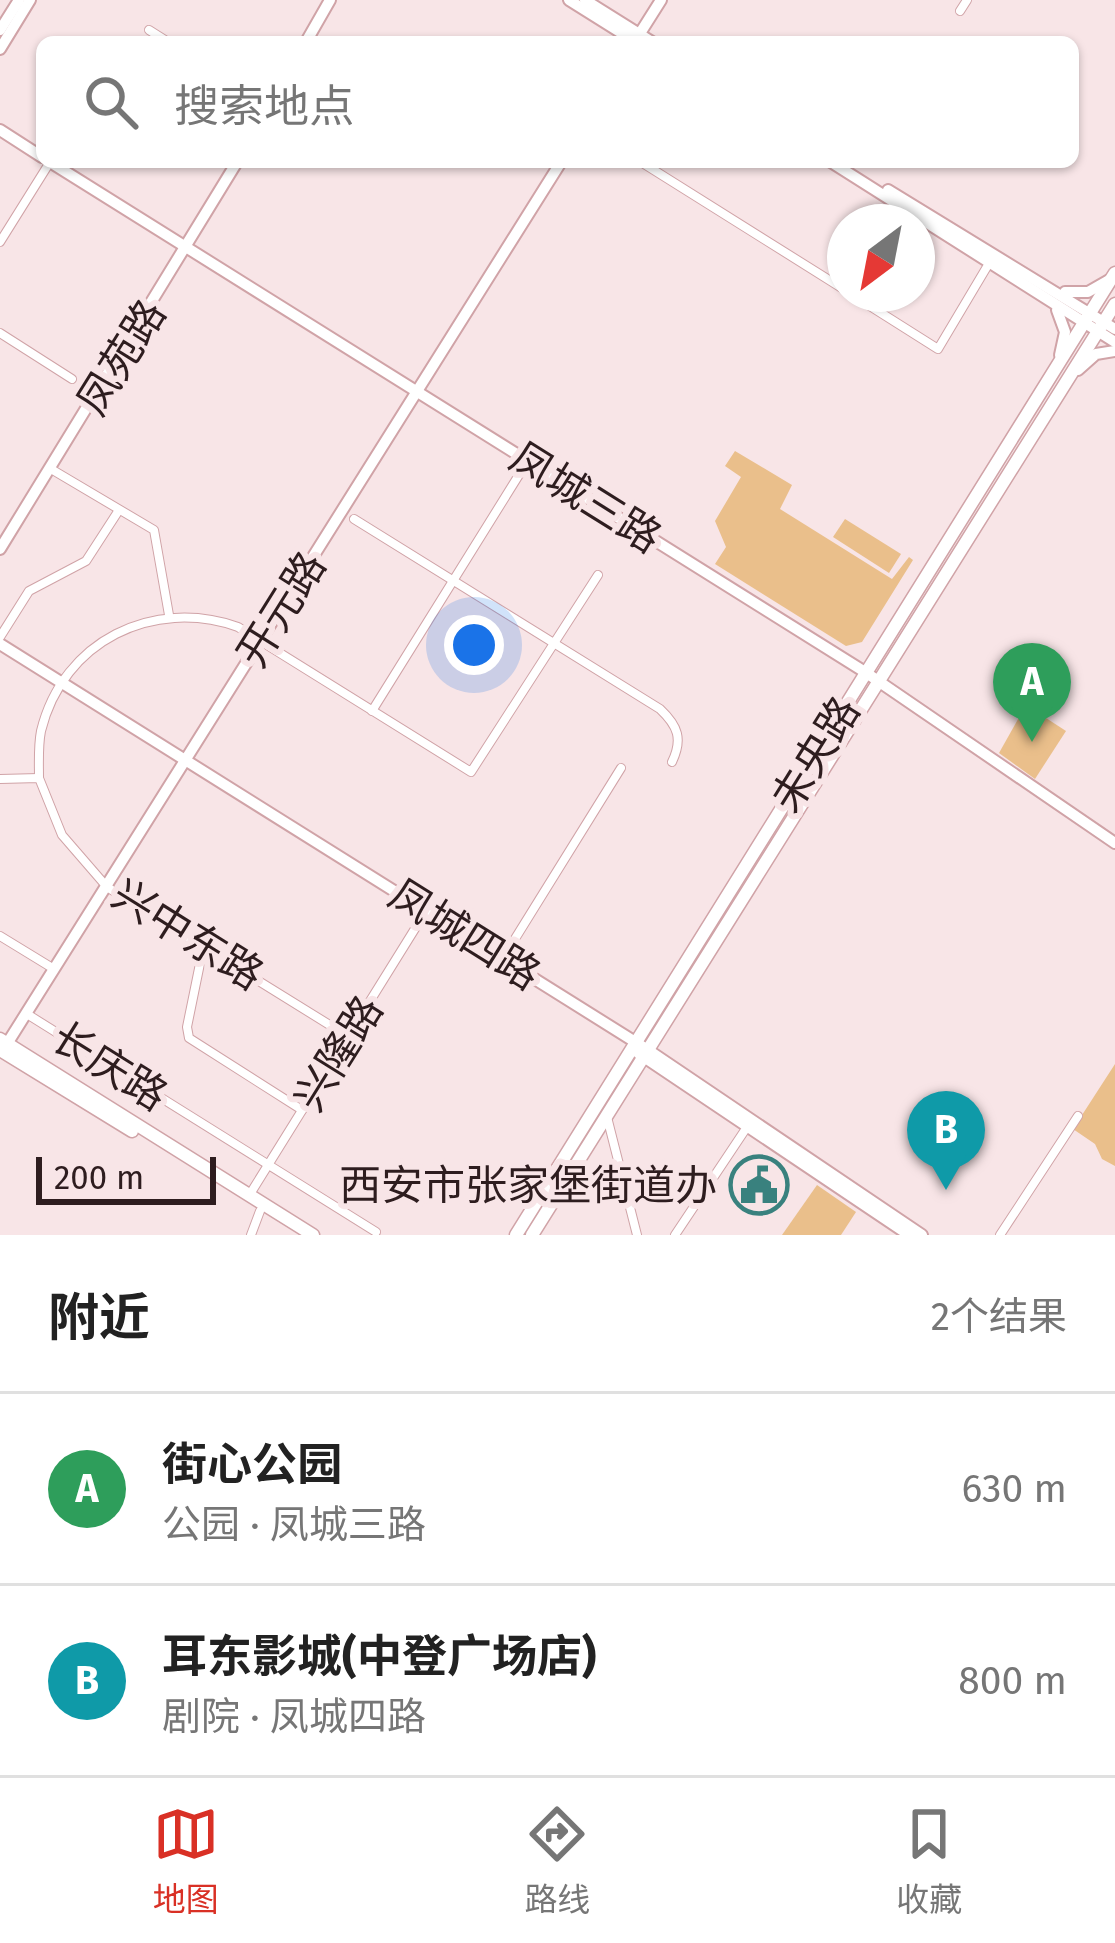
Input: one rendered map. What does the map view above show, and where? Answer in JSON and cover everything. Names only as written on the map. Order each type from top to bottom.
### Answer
[{"type":"main road","name":"未央路","points":[[516,1235],[640,1050],[1068,381],[1098,324],[1115,273]]},
{"type":"main road","name":"未央路","points":[[532,1235],[607,1116],[640,1050],[865,672],[1057,366],[1115,304]]},
{"type":"main road","points":[[2,1047],[313,1235]]},
{"type":"main road","points":[[2,1047],[299,1235]]},
{"type":"street","points":[[0,30],[19,0]]},
{"type":"street","points":[[0,49],[30,0]]},
{"type":"street","points":[[310,36],[331,0]]},
{"type":"street","points":[[569,0],[629,36]]},
{"type":"street","points":[[585,0],[631,36]]},
{"type":"street","points":[[638,36],[661,0]]},
{"type":"street","points":[[960,11],[967,0]]},
{"type":"street","points":[[149,30],[158,36]]},
{"type":"street","points":[[0,130],[36,153]]},
{"type":"street","points":[[0,242],[46,168]]},
{"type":"street","name":"凤城三路","points":[[60,168],[865,672],[1115,843]]},
{"type":"street","name":"凤苑路","points":[[0,549],[235,168]]},
{"type":"street","name":"开元路","points":[[2,1047],[557,168]]},
{"type":"street","points":[[651,168],[827,279]]},
{"type":"street","points":[[840,168],[1045,300],[1098,324]]},
{"type":"street","points":[[853,168],[1098,324],[1115,347],[1096,354],[1068,381]]},
{"type":"street","points":[[880,312],[938,349],[988,265]]},
{"type":"street","points":[[1040,283],[1082,294],[1115,273]]},
{"type":"street","points":[[1045,300],[1064,325],[1057,366]]},
{"type":"street","points":[[0,333],[72,379]]},
{"type":"street","points":[[372,711],[528,460]]},
{"type":"street","points":[[50,469],[154,530],[169,615]]},
{"type":"street","points":[[0,644],[29,591],[86,561],[118,509]]},
{"type":"street","points":[[355,519],[673,721],[680,736],[672,762]]},
{"type":"street","points":[[0,778],[39,778],[40,736],[60,686],[94,646],[130,627],[169,615],[217,619],[261,640],[471,772],[598,575]]},
{"type":"street","name":"凤城四路","points":[[0,644],[640,1050],[908,1235]]},
{"type":"street","points":[[501,960],[621,768]]},
{"type":"street","name":"兴中东路","points":[[39,778],[62,835],[107,886],[349,1037]]},
{"type":"street","name":"兴隆路","points":[[249,1195],[425,913]]},
{"type":"street","points":[[0,935],[54,969]]},
{"type":"street","points":[[204,944],[187,1027],[189,1038],[302,1110]]},
{"type":"street","name":"长庆路","points":[[27,1014],[376,1232]]},
{"type":"street","points":[[607,1116],[637,1235]]},
{"type":"street","points":[[1000,1235],[1078,1116]]},
{"type":"street","points":[[675,1235],[749,1124]]},
{"type":"street","name":"凤城四路","points":[[749,1124],[922,1235]]},
{"type":"street","points":[[251,1235],[260,1211]]},
{"type":"shaded area","points":[[735,451],[792,485],[780,509],[892,579],[909,557],[913,560],[862,642],[846,646],[715,564],[726,547],[715,521],[741,477],[725,466]]},
{"type":"shaded area","points":[[845,519],[901,554],[889,573],[833,537]]},
{"type":"shaded area","points":[[1026,705],[1066,731],[1035,779],[999,753]]},
{"type":"shaded area","points":[[1115,1064],[1115,1166],[1073,1129]]},
{"type":"shaded area","points":[[817,1185],[856,1212],[841,1235],[782,1235]]},
{"type":"place","name":"街心公园","points":[[1032,742]]},
{"type":"place","name":"西安市张家堡街道办","points":[[759,1185]]},
{"type":"place","name":"耳东影城(中登广场店)","points":[[946,1190]]}]
